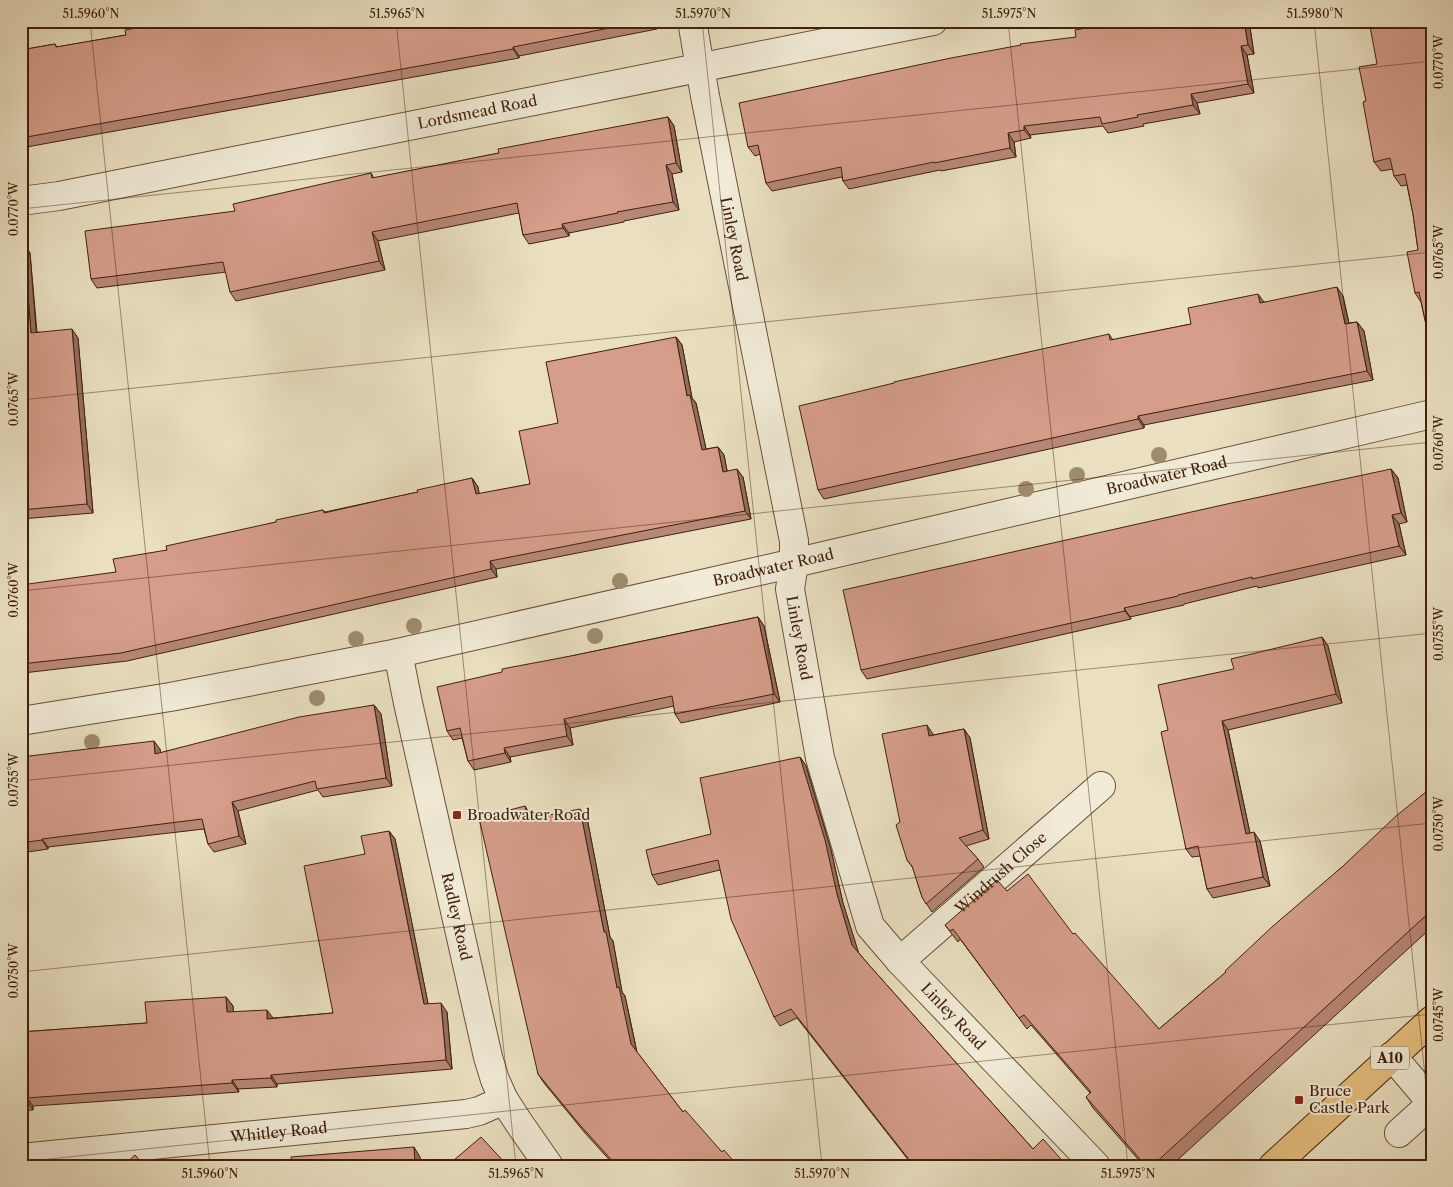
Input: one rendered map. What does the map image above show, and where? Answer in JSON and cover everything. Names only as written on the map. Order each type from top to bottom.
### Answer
[{"type":"highway","name":"A10","points":[[1273,1166],[1432,1020]]},
{"type":"street","name":"Linley Road","points":[[692,21],[794,541],[794,563],[790,589],[820,758],[870,926],[900,961],[1096,1166]]},
{"type":"street","name":"Lordsmead Road","points":[[21,202],[933,21]]},
{"type":"street","name":"Broadwater Road","points":[[21,721],[170,697],[398,654],[1432,414]]},
{"type":"street","name":"Radley Road","points":[[398,654],[488,1057],[504,1100],[549,1166]]},
{"type":"street","name":"Windrush Close","points":[[900,961],[1101,786]]},
{"type":"street","points":[[1392,1056],[1432,1103],[1399,1133]]},
{"type":"street","name":"Whitley Road","points":[[21,1158],[466,1114],[479,1112],[504,1100]]},
{"type":"building","points":[[175,21],[645,21],[513,47],[513,49],[21,138],[21,50],[55,44],[56,47],[126,35],[125,30]]},
{"type":"building","points":[[1126,21],[1244,21],[1248,45],[1241,46],[1248,84],[1191,94],[1193,105],[1137,115],[1138,117],[1102,124],[1100,117],[1024,126],[1024,130],[1008,133],[1010,148],[843,181],[841,167],[766,183],[758,145],[748,147],[739,103],[1020,44],[1076,37],[1075,30]]},
{"type":"building","points":[[1369,21],[1432,21],[1432,328],[1427,329],[1419,292],[1415,293],[1407,252],[1418,250],[1405,174],[1394,176],[1390,158],[1374,162],[1363,102],[1366,101],[1359,67],[1377,64]]},
{"type":"building","points":[[668,117],[676,163],[666,165],[673,202],[562,224],[563,228],[523,235],[517,203],[372,232],[379,261],[230,292],[223,262],[91,279],[85,231],[235,211],[233,204],[371,173],[372,178],[499,153],[498,149]]},
{"type":"building","points":[[21,244],[24,244],[31,333],[72,329],[87,504],[21,510]]},
{"type":"building","points":[[1337,287],[1345,324],[1357,322],[1367,371],[1138,416],[1138,419],[818,490],[799,406],[894,382],[1109,334],[1110,340],[1191,324],[1188,308],[1258,294],[1260,303]]},
{"type":"building","points":[[676,337],[687,396],[690,395],[702,450],[718,447],[723,472],[737,469],[745,511],[490,561],[491,569],[121,653],[21,664],[21,618],[23,618],[21,585],[116,572],[113,559],[167,550],[166,546],[276,522],[276,520],[323,510],[324,513],[472,478],[476,494],[530,484],[519,431],[558,423],[546,362]]},
{"type":"building","points":[[1391,469],[1401,513],[1392,515],[1399,546],[1252,579],[1252,577],[1124,608],[1125,611],[861,670],[843,590]]},
{"type":"building","points":[[758,617],[774,694],[675,714],[672,696],[564,719],[567,736],[504,748],[505,753],[468,761],[460,728],[447,731],[437,687],[502,672],[502,669]]},
{"type":"building","points":[[1322,637],[1336,694],[1222,721],[1246,834],[1254,832],[1263,877],[1207,889],[1198,846],[1186,849],[1161,732],[1168,730],[1158,685],[1234,669],[1231,659]]},
{"type":"building","points":[[374,705],[386,778],[317,789],[315,781],[232,802],[239,836],[208,844],[202,819],[21,843],[21,757],[154,741],[155,754],[299,717]]},
{"type":"building","points":[[927,725],[929,736],[964,729],[983,830],[959,838],[978,859],[926,904],[912,866],[907,860],[896,825],[900,822],[882,734]]},
{"type":"building","points":[[800,757],[825,840],[837,894],[852,945],[1033,1149],[1043,1139],[1067,1166],[914,1166],[791,1009],[774,1017],[731,919],[718,860],[652,875],[646,850],[711,834],[700,778]]},
{"type":"building","points":[[1432,787],[1432,910],[1152,1166],[1146,1166],[1086,1097],[1091,1092],[1024,1015],[1019,1018],[953,929],[950,931],[945,925],[997,880],[1007,891],[1028,874],[1073,934],[1075,933],[1159,1029],[1226,972],[1273,926],[1342,867],[1396,816]]},
{"type":"building","points":[[525,806],[528,819],[580,809],[604,932],[606,932],[631,1044],[683,1112],[685,1110],[722,1152],[724,1150],[738,1166],[617,1166],[538,1074],[479,818]]},
{"type":"building","points":[[389,831],[424,1004],[441,1003],[446,1060],[271,1075],[271,1078],[232,1080],[232,1083],[27,1098],[27,1101],[21,1101],[21,1032],[147,1023],[145,1002],[226,997],[227,1012],[267,1010],[267,1019],[333,1013],[304,866],[365,854],[361,836]]},
{"type":"building","points":[[481,1137],[508,1166],[447,1166]]},
{"type":"building","points":[[414,1147],[415,1166],[292,1166],[291,1157]]},
{"type":"building","points":[[135,1155],[145,1166],[123,1166]]},
{"type":"place","name":"Broadwater Road","points":[[457,815]]},
{"type":"place","name":"Bruce Castle Park","points":[[1299,1100]]}]
